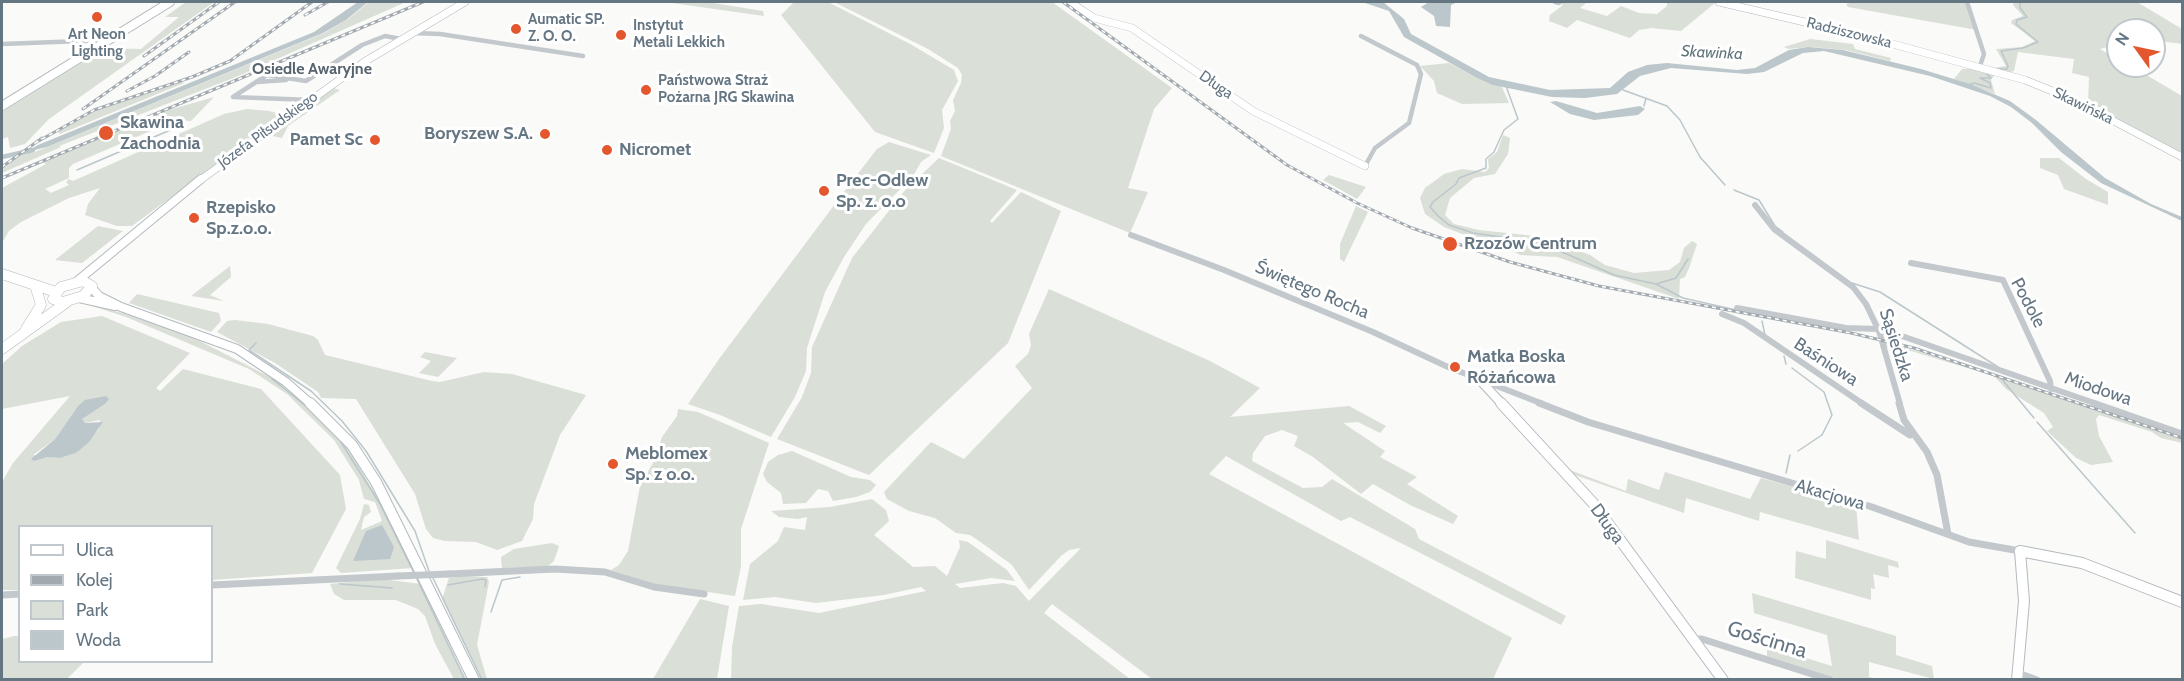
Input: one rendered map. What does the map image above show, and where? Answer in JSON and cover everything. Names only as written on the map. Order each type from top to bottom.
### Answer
[{"type":"main road","points":[[2,106],[170,2]]},
{"type":"main road","points":[[2,274],[31,283],[67,302]]},
{"type":"main road","points":[[31,283],[91,285]]},
{"type":"main road","points":[[24,332],[40,305],[41,298],[31,283]]},
{"type":"main road","points":[[24,332],[55,296],[72,283]]},
{"type":"main road","points":[[2,349],[67,302],[79,298],[91,285]]},
{"type":"street","name":"Józefa Piłsudskiego","points":[[72,283],[193,184],[310,100],[401,39],[428,27],[465,2]]},
{"type":"street","name":"Długa","points":[[1070,2],[1094,18],[1132,28],[1253,111],[1365,166]]},
{"type":"street","name":"Radziszowska","points":[[1719,2],[1980,66]]},
{"type":"street","points":[[1967,2],[1984,54],[1980,66]]},
{"type":"street","points":[[428,27],[440,34]]},
{"type":"street","points":[[416,31],[583,56]]},
{"type":"street","points":[[310,100],[233,97],[256,82],[306,81],[359,46],[385,36],[401,39]]},
{"type":"street","points":[[1361,36],[1417,65],[1421,74],[1409,123],[1383,141],[1365,166]]},
{"type":"street","points":[[2,44],[106,42]]},
{"type":"street","name":"Skawińska","points":[[1980,66],[2063,95],[2182,157]]},
{"type":"street","name":"Sąsiedzka","points":[[1755,205],[1774,229],[1853,287],[1866,304],[1879,330],[1900,410],[1914,436],[1927,452],[1937,474],[1948,534]]},
{"type":"street","name":"Świętego Rocha","points":[[1131,235],[1224,270],[1479,378]]},
{"type":"street","name":"Józefa Piłsudskiego","points":[[91,285],[111,253]]},
{"type":"street","name":"Podole","points":[[1911,262],[2003,280],[2050,381],[2051,389]]},
{"type":"street","points":[[91,285],[99,296],[121,307],[194,333],[260,365],[317,408],[359,454],[391,507],[474,680]]},
{"type":"street","points":[[79,298],[121,307]]},
{"type":"street","name":"Miodowa","points":[[1737,308],[1846,328],[1879,330],[1899,335],[2182,434]]},
{"type":"street","name":"Baśniowa","points":[[1722,314],[1744,323],[1887,422],[1914,436]]},
{"type":"street","name":"Długa","points":[[1479,378],[1593,503],[1723,680]]},
{"type":"street","name":"Akacjowa","points":[[1479,378],[1604,428],[1872,507],[1948,534],[2089,566],[2182,602]]},
{"type":"street","points":[[2020,551],[2024,601],[2018,676],[2037,680]]},
{"type":"street","points":[[213,585],[555,569],[605,572],[654,587],[704,594]]},
{"type":"street","points":[[2,595],[18,594]]},
{"type":"street","name":"Gościnna","points":[[1692,639],[1714,642],[1831,680]]},
{"type":"green space","points":[[186,2],[214,2],[49,119],[25,144],[10,148],[8,137],[2,139],[2,112],[105,48],[141,49],[179,17],[165,17]]},
{"type":"green space","points":[[369,2],[406,2],[236,77],[59,146],[61,147],[2,173],[2,168],[24,153],[35,152],[324,33],[348,19]]},
{"type":"green space","points":[[665,2],[707,2],[763,11],[764,16]]},
{"type":"green space","points":[[794,2],[828,2],[912,45],[954,70],[958,81],[942,110],[944,128],[934,153],[875,132],[781,15]]},
{"type":"green space","points":[[834,2],[1052,2],[1172,88],[1154,109],[1128,188],[1148,192],[1130,233],[941,156],[951,129],[950,121],[955,111],[953,100],[961,83],[962,75],[958,68],[928,49]]},
{"type":"green space","points":[[1557,2],[1587,2],[1580,8],[1607,16],[1621,6],[1639,13],[1657,14],[1667,6],[1667,2],[1715,3],[1681,31],[1651,28],[1639,30],[1630,38],[1577,20],[1567,28],[1549,21],[1550,15],[1563,5]]},
{"type":"green space","points":[[1854,2],[1965,2],[1977,30],[1848,7],[1846,4]]},
{"type":"green space","points":[[2014,2],[2137,2],[2164,18],[2106,18],[2106,47],[2100,49],[2106,53],[2106,78],[2151,78],[2182,96],[2182,153],[2088,104],[2089,77],[2072,73],[2074,59],[2018,52],[2014,71],[2008,73],[1993,68],[2006,66],[1996,49],[2022,47],[2035,41],[2011,23],[2012,20],[2023,16],[2013,5]]},
{"type":"green space","points":[[2166,19],[2182,29],[2182,44],[2167,42]]},
{"type":"green space","points":[[1810,39],[1853,44],[1855,49],[1891,58],[1890,61],[1846,50],[1811,47],[1788,49],[1784,47]]},
{"type":"green space","points":[[1449,63],[1475,77],[1502,87],[1509,103],[1462,104],[1437,93],[1434,81],[1420,66]]},
{"type":"green space","points":[[1980,68],[1996,73],[1991,80],[1995,94],[1954,79],[1962,69]]},
{"type":"green space","points":[[184,83],[60,134],[57,131],[95,111]]},
{"type":"green space","points":[[333,88],[340,90],[288,126],[282,138],[268,135]]},
{"type":"green space","points":[[214,97],[191,121],[176,120],[73,164],[69,168],[69,178],[45,189],[51,193],[69,185],[66,182],[69,179],[73,181],[224,114],[247,109],[269,111],[280,114],[280,117],[132,226],[117,226],[85,215],[88,204],[100,188],[69,198],[21,222],[9,231],[2,243],[2,188],[46,164],[43,162],[169,110]]},
{"type":"green space","points":[[1503,135],[1510,138],[1508,154],[1495,174],[1474,178],[1450,198],[1445,215],[1454,224],[1479,230],[1544,237],[1590,255],[1605,265],[1634,273],[1669,270],[1680,262],[1684,248],[1692,241],[1697,244],[1685,277],[1680,279],[1679,299],[1557,257],[1520,255],[1496,242],[1470,237],[1444,227],[1425,214],[1420,198],[1425,188],[1444,174],[1462,169],[1485,172],[1489,168],[1488,159],[1497,152]]},
{"type":"green space","points":[[889,142],[931,155],[921,162],[913,176],[866,224],[844,257],[825,292],[807,348],[806,371],[795,397],[771,437],[688,404],[850,184],[877,149]]},
{"type":"green space","points":[[939,158],[1017,190],[990,221],[992,223],[1021,192],[1061,211],[1008,343],[869,475],[777,439],[802,397],[811,373],[812,347],[852,258],[906,189]]},
{"type":"green space","points":[[2040,158],[2059,158],[2086,179],[2108,192],[2108,205],[2064,189],[2058,175],[2040,168]]},
{"type":"green space","points":[[1329,175],[1366,187],[1357,199],[1323,180]]},
{"type":"green space","points":[[1356,206],[1368,212],[1344,262],[1340,259],[1340,244]]},
{"type":"green space","points":[[98,226],[123,231],[82,263],[55,260]]},
{"type":"green space","points":[[230,266],[231,277],[210,295],[224,301],[191,296]]},
{"type":"green space","points":[[1049,289],[1210,361],[1260,388],[1230,417],[1349,406],[1386,426],[1380,433],[1358,422],[1343,423],[1385,451],[1380,457],[1417,477],[1407,484],[1458,516],[1453,524],[1410,505],[1373,484],[1361,494],[1313,457],[1294,446],[1298,436],[1282,430],[1265,436],[1253,453],[1252,461],[1303,488],[1322,487],[1332,479],[1415,529],[1419,539],[1566,616],[1561,625],[1350,517],[1341,521],[1226,456],[1209,474],[1512,638],[1493,679],[1152,679],[1052,604],[1044,613],[1130,679],[731,679],[732,647],[739,606],[761,604],[819,613],[926,591],[921,587],[884,595],[816,603],[775,597],[743,600],[750,564],[778,541],[784,527],[805,530],[807,517],[798,519],[779,517],[771,511],[830,507],[872,499],[886,510],[889,521],[874,535],[913,567],[935,566],[947,576],[960,547],[959,540],[968,542],[1007,570],[1015,581],[991,578],[955,584],[960,588],[1003,583],[1016,586],[1029,601],[1081,548],[1069,550],[1061,556],[1029,590],[1012,565],[982,543],[970,535],[956,533],[935,518],[909,511],[887,499],[884,492],[931,442],[964,459],[1032,388],[1015,366],[1028,354],[1031,345],[1029,334]]},
{"type":"green space","points":[[137,294],[219,313],[221,321],[211,332],[129,303]]},
{"type":"green space","points":[[89,305],[192,337],[274,379],[295,395],[335,432],[351,453],[391,520],[414,568],[341,573],[336,568],[360,519],[364,504],[369,505],[371,512],[364,517],[361,530],[382,521],[375,502],[364,499],[359,480],[334,440],[287,394],[249,369],[126,317]]},
{"type":"green space","points":[[102,316],[190,353],[156,388],[160,391],[183,369],[261,389],[340,475],[346,509],[312,573],[213,580],[213,525],[18,525],[18,590],[2,590],[2,482],[13,463],[70,396],[2,409],[2,364],[22,346],[61,322]],"holes":[[[105,404],[81,419],[85,423],[100,420],[99,429],[76,453],[60,458],[33,455],[55,439],[78,406]]]},
{"type":"green space","points":[[227,321],[268,324],[313,336],[318,340],[325,355],[432,381],[440,382],[484,372],[512,374],[586,395],[560,435],[534,504],[533,519],[522,541],[497,550],[476,542],[445,541],[433,538],[426,529],[415,494],[356,399],[321,398],[318,392],[275,363],[217,332]]},
{"type":"green space","points":[[1884,341],[2001,377],[2182,439],[2182,443],[2161,438],[2152,432],[2099,415],[2096,419],[2099,436],[2113,462],[2091,465],[2076,458],[2047,431],[2053,427],[2044,413],[2006,389],[1994,376],[1911,351],[1885,347]]},
{"type":"green space","points":[[425,352],[457,358],[438,377],[419,373],[431,361],[420,357]]},
{"type":"green space","points":[[678,409],[698,412],[769,443],[741,529],[741,566],[735,596],[654,584],[611,570],[619,565],[628,551],[640,486],[654,461],[662,437],[677,416]]},
{"type":"green space","points":[[792,451],[851,477],[870,480],[876,485],[870,492],[856,497],[833,501],[828,491],[818,489],[806,503],[783,504],[781,493],[767,482],[763,474],[768,462],[778,455]]},
{"type":"green space","points":[[1567,469],[1626,491],[1628,479],[1659,490],[1665,472],[1750,499],[1761,478],[1856,505],[1859,540],[1760,512],[1759,521],[1686,498],[1684,513],[1572,474]]},
{"type":"green space","points":[[1826,540],[1898,562],[1899,568],[1888,565],[1889,578],[1873,574],[1875,589],[1871,588],[1871,600],[1795,578],[1796,551],[1826,559]]},
{"type":"green space","points":[[552,543],[559,546],[554,561],[547,567],[502,568],[501,557],[514,549]]},
{"type":"green space","points":[[487,577],[489,582],[477,645],[487,679],[481,679],[442,599],[449,578]]},
{"type":"green space","points":[[382,579],[421,584],[466,679],[454,679],[435,644],[425,616],[418,609],[396,600],[344,600],[334,594],[330,584]]},
{"type":"green space","points":[[1752,593],[1896,636],[1896,655],[1932,666],[1934,679],[1869,662],[1869,677],[1878,679],[1838,679],[1767,656],[1767,646],[1832,666],[1827,635],[1754,613]]},
{"type":"green space","points":[[700,599],[729,606],[717,679],[653,679]]},
{"type":"green space","points":[[18,636],[18,663],[83,663],[67,679],[2,679],[2,639]]},
{"type":"water","points":[[358,2],[368,2],[346,20],[323,33],[47,147],[26,152],[38,145],[314,32]]},
{"type":"water","points":[[1362,2],[1383,2],[1404,19],[1411,34],[1489,77],[1550,90],[1610,88],[1628,72],[1647,65],[1667,63],[1737,70],[1755,68],[1789,50],[1808,47],[1843,50],[1921,69],[1970,84],[2010,101],[2105,178],[2151,204],[2182,217],[2182,221],[2101,183],[2061,152],[2032,123],[2011,107],[1990,96],[1930,76],[1824,51],[1803,53],[1764,72],[1747,74],[1671,68],[1640,76],[1617,94],[1585,98],[1552,97],[1493,85],[1475,77],[1404,37],[1389,11]]},
{"type":"water","points":[[1429,2],[1457,2],[1451,5],[1450,27],[1436,26],[1434,16],[1421,7]]},
{"type":"water","points":[[1556,101],[1597,113],[1640,106],[1645,109],[1638,115],[1594,120],[1570,114],[1550,102]]},
{"type":"water","points":[[106,396],[109,399],[105,404],[82,419],[85,423],[103,422],[89,442],[76,453],[60,458],[47,457],[34,461],[31,459],[55,439],[78,406],[85,400]]},
{"type":"water","points":[[382,525],[394,547],[390,559],[353,561],[366,531]]},
{"type":"waterway","points":[[1999,69],[2007,69],[2008,66],[2001,51],[2023,48],[2038,42],[2016,24],[2017,20],[2027,17],[2020,8],[2020,2]]},
{"type":"waterway","points":[[1969,85],[1974,83],[1991,88],[1990,83],[1980,78],[1991,78],[1987,74]]},
{"type":"waterway","points":[[1506,86],[1518,119],[1504,130],[1494,152],[1486,159],[1486,168],[1459,178],[1456,184],[1430,207],[1449,225],[1473,233],[1542,243],[1614,275],[1656,284]]},
{"type":"waterway","points":[[1623,90],[1646,98]]},
{"type":"waterway","points":[[1644,106],[1646,98]]},
{"type":"waterway","points":[[1646,98],[1667,106],[1680,120],[1700,157],[1725,185]]},
{"type":"waterway","points":[[77,170],[175,128]]},
{"type":"waterway","points":[[2,157],[33,150]]},
{"type":"waterway","points":[[1734,190],[1759,200],[1775,226],[1783,232]]},
{"type":"waterway","points":[[1656,284],[1676,278],[1688,259]]},
{"type":"waterway","points":[[1852,283],[1880,292],[1998,367]]},
{"type":"waterway","points":[[1656,284],[1683,298],[1736,310]]},
{"type":"waterway","points":[[1762,321],[1765,335]]},
{"type":"waterway","points":[[256,343],[249,350],[311,391],[342,421],[366,451],[415,531],[429,571]]},
{"type":"waterway","points":[[1784,356],[1786,364]]},
{"type":"waterway","points":[[1792,368],[1824,392],[1832,415],[1822,435],[1798,451]]},
{"type":"waterway","points":[[2000,377],[2034,418]]},
{"type":"waterway","points":[[272,379],[306,406]]},
{"type":"waterway","points":[[2037,422],[2135,533]]},
{"type":"waterway","points":[[339,439],[380,504],[414,573]]},
{"type":"waterway","points":[[1786,473],[1790,455]]},
{"type":"waterway","points":[[416,577],[465,680]]},
{"type":"waterway","points":[[491,612],[502,580],[520,577]]},
{"type":"waterway","points":[[433,578],[482,680]]},
{"type":"waterway","points":[[448,585],[482,579],[486,580],[485,587]]},
{"type":"waterway","points":[[340,584],[392,588]]},
{"type":"railway","points":[[144,56],[219,2]]},
{"type":"railway","points":[[83,109],[235,2]]},
{"type":"railway","points":[[35,143],[94,110],[192,77],[230,61],[312,2]]},
{"type":"railway","points":[[305,15],[328,2]]},
{"type":"railway","points":[[2,178],[423,2]]},
{"type":"railway","points":[[1063,2],[1287,165],[1357,203],[1412,228],[1510,262],[1599,286],[1851,333],[1914,348],[2182,438]]},
{"type":"railway","points":[[127,91],[155,76],[189,52]]},
{"type":"railway","points":[[35,143],[42,138]]},
{"type":"railway","points":[[2,167],[35,143]]},
{"type":"place","name":"Art Neon Lighting","points":[[97,17]]},
{"type":"place","name":"Aumatic SP. Z. O. O.","points":[[516,29]]},
{"type":"place","name":"Instytut Metali Lekkich","points":[[621,35]]},
{"type":"place","name":"Państwowa Straż Pożarna JRG Skawina","points":[[646,90]]},
{"type":"place","name":"Skawina Zachodnia","points":[[106,133]]},
{"type":"place","name":"Boryszew S.A.","points":[[545,134]]},
{"type":"place","name":"Pamet Sc","points":[[375,140]]},
{"type":"place","name":"Nicromet","points":[[607,150]]},
{"type":"place","name":"Prec-Odlew Sp. z. o.o","points":[[824,191]]},
{"type":"place","name":"Rzepisko Sp.z.o.o.","points":[[194,218]]},
{"type":"place","name":"Rzozów Centrum","points":[[1450,244]]},
{"type":"place","name":"Matka Boska Różańcowa","points":[[1455,367]]},
{"type":"place","name":"Meblomex Sp. z o.o.","points":[[613,464]]},
{"type":"district","name":"Osiedle Awaryjne","points":[[312,69]]},
{"type":"water label","name":"Skawinka","points":[[1712,53]]}]
